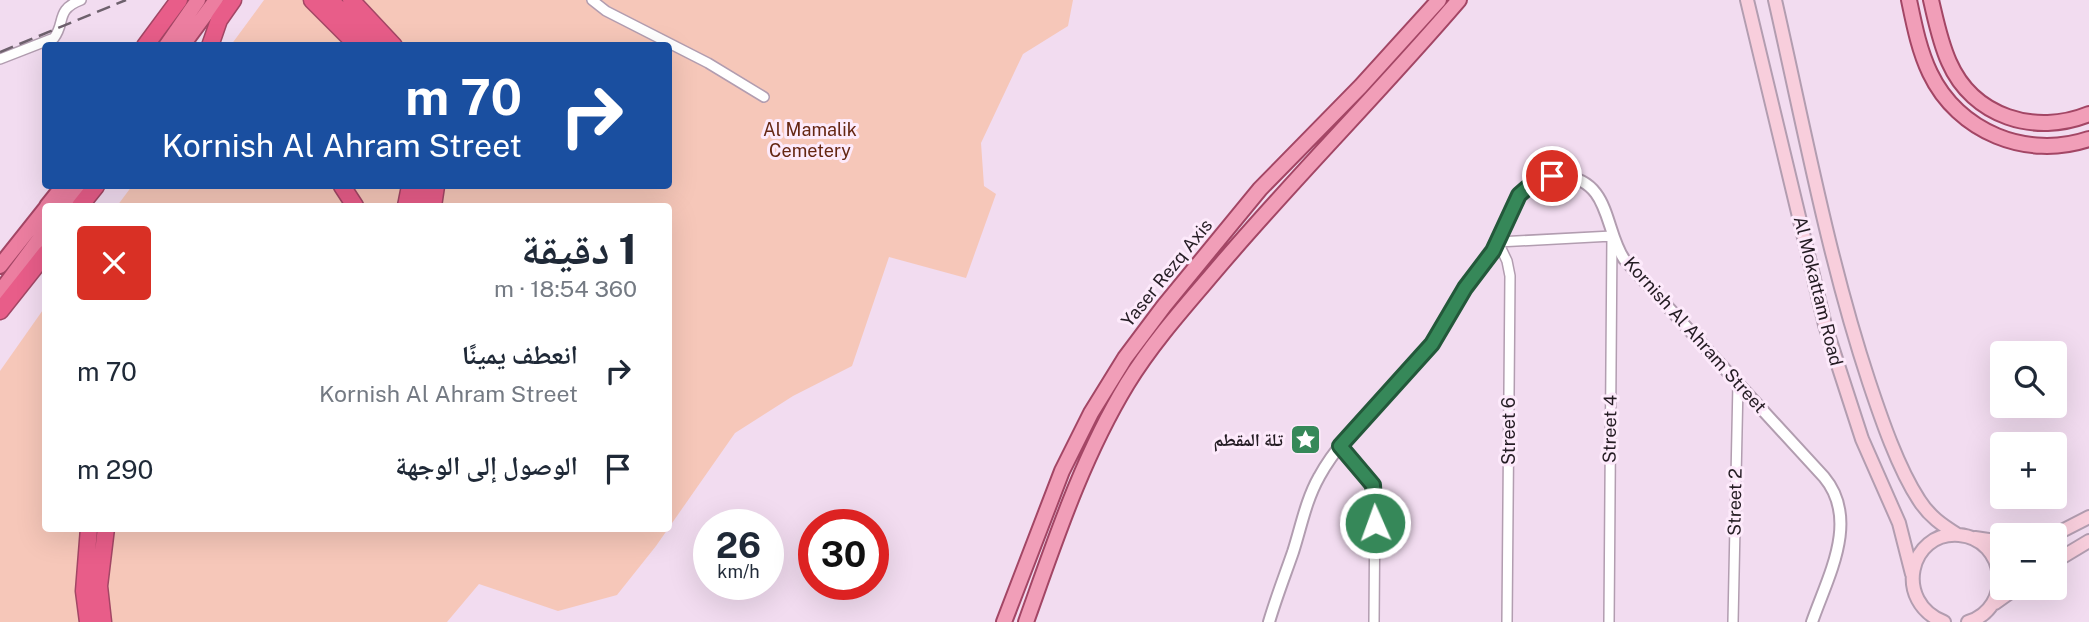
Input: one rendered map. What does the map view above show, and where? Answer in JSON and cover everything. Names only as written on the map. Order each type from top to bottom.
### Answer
[{"type":"highway","points":[[148,42],[179,0]]},
{"type":"highway","points":[[169,42],[198,0]]},
{"type":"highway","points":[[185,42],[216,0]]},
{"type":"highway","points":[[211,42],[219,20],[233,0]]},
{"type":"highway","points":[[312,0],[354,42]]},
{"type":"highway","points":[[330,0],[372,42]]},
{"type":"highway","points":[[351,0],[390,42]]},
{"type":"highway","points":[[330,17],[340,42]]},
{"type":"highway","points":[[49,203],[61,189]]},
{"type":"highway","points":[[82,203],[94,189]]},
{"type":"highway","points":[[0,266],[42,212]]},
{"type":"highway","points":[[0,292],[42,235]]},
{"type":"highway","points":[[0,311],[42,258]]},
{"type":"highway","points":[[88,622],[85,591],[89,532]]},
{"type":"highway","points":[[103,622],[99,586],[106,532]]},
{"type":"main road","name":"Yaser Rezq Axis","points":[[1004,622],[1062,471],[1091,413],[1125,358],[1260,189],[1439,0]]},
{"type":"main road","name":"Yaser Rezq Axis","points":[[1026,622],[1068,505],[1089,456],[1113,408],[1142,362],[1174,319],[1275,200],[1375,96],[1459,0]]},
{"type":"main road","name":"Al Mokattam Road","points":[[1747,0],[1825,326],[1862,439],[1899,523],[1916,600]]},
{"type":"main road","name":"Al Mokattam Road","points":[[1775,0],[1845,301],[1870,384],[1913,490],[1937,522],[1958,535]]},
{"type":"main road","points":[[1909,0],[1930,73],[1944,96],[1963,116],[1998,138],[2022,144],[2061,146],[2089,139]]},
{"type":"main road","points":[[1931,0],[1949,62],[1962,85],[1981,103],[2004,117],[2039,124],[2061,123],[2089,114]]},
{"type":"main road","points":[[2067,528],[2089,517]]},
{"type":"main road","points":[[1912,574],[1923,550],[1945,536],[1990,540]]},
{"type":"main road","points":[[1972,538],[1990,551],[2000,572],[2000,584],[1985,614]]},
{"type":"main road","points":[[2067,554],[2089,541]]},
{"type":"main road","points":[[1916,600],[1922,622]]},
{"type":"main road","points":[[1916,600],[1924,610],[1944,622]]},
{"type":"main road","points":[[1968,622],[1985,614],[2002,600]]},
{"type":"street","points":[[44,42],[57,35],[63,11],[81,0]]},
{"type":"street","points":[[592,0],[667,42]]},
{"type":"street","points":[[0,59],[42,43]]},
{"type":"street","points":[[672,44],[721,70],[764,97]]},
{"type":"street","name":"Kornish Al Ahram Street","points":[[1269,622],[1313,489],[1324,467],[1424,354],[1465,288],[1498,242],[1513,203],[1519,195],[1534,182],[1562,176],[1581,181],[1597,194],[1606,211],[1612,236],[1624,259],[1824,477],[1839,503],[1841,533],[1812,622]]},
{"type":"street","points":[[1498,242],[1612,236]]},
{"type":"street","name":"Street 4","points":[[1609,622],[1612,236]]},
{"type":"street","name":"Street 6","points":[[1498,242],[1507,261],[1510,276],[1507,622]]},
{"type":"street","name":"Street 2","points":[[1733,622],[1738,383]]},
{"type":"street","points":[[1340,446],[1371,482],[1375,492],[1374,622]]},
{"type":"green space","name":"Al Mamalik Cemetery","points":[[264,0],[1073,0],[1068,26],[1023,54],[981,143],[984,186],[996,194],[966,278],[889,257],[852,366],[793,396],[735,433],[672,523],[672,203],[119,203],[130,189],[672,189],[672,42],[233,42]]},
{"type":"green space","name":"Al Mamalik Cemetery","points":[[42,311],[42,532],[666,532],[617,595],[558,611],[479,584],[447,622],[0,622],[0,371]]},
{"type":"railway","points":[[0,52],[126,0]]},
{"type":"place","name":"تلة المقطم","points":[[1306,440]]},
{"type":"route","points":[[1375,523],[1373,485],[1340,446],[1432,344],[1465,288],[1493,251],[1519,195],[1534,182],[1552,176]]}]
